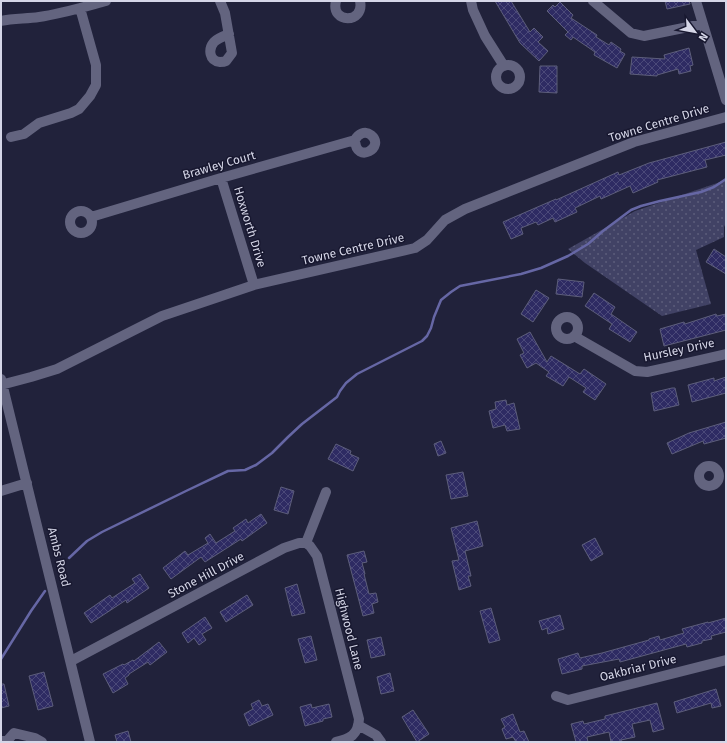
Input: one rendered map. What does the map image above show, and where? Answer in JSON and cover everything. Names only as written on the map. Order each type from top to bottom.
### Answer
[{"type":"street","points":[[1,21],[8,19],[38,17],[106,1]]},
{"type":"street","points":[[220,1],[225,13],[229,34]]},
{"type":"street","points":[[336,1],[336,12],[339,16],[348,19],[352,18],[359,12],[361,8],[360,1]]},
{"type":"street","points":[[471,1],[473,10],[485,36],[504,66]]},
{"type":"street","points":[[593,1],[630,33],[644,36],[703,24]]},
{"type":"street","points":[[696,1],[726,100]]},
{"type":"street","points":[[11,137],[24,134],[39,123],[79,109],[90,96],[96,85],[96,65],[80,8]]},
{"type":"street","name":"Towne Centre Drive","points":[[1,383],[31,378],[57,369],[162,316],[254,285],[415,248],[427,240],[445,220],[465,209],[634,142],[726,117]]},
{"type":"street","name":"Brawley Court","points":[[91,217],[355,140]]},
{"type":"street","name":"Hoxworth Drive","points":[[221,178],[254,285]]},
{"type":"street","name":"Hursley Drive","points":[[574,336],[635,371],[647,372],[670,368],[726,354]]},
{"type":"street","name":"Ambs Road","points":[[1,383],[90,742]]},
{"type":"street","points":[[1,491],[27,483]]},
{"type":"street","points":[[306,543],[326,492]]},
{"type":"street","name":"Stone Hill Drive","points":[[71,661],[284,548],[299,543],[306,543]]},
{"type":"street","name":"Highwood Lane","points":[[306,543],[317,556],[359,719],[356,734]]},
{"type":"street","name":"Oakbriar Drive","points":[[556,696],[568,700],[726,660]]},
{"type":"street","points":[[1,741],[7,741],[14,733],[35,738],[42,742]]},
{"type":"street","points":[[336,742],[347,739],[356,734],[376,735],[381,742]]},
{"type":"shaded area","points":[[726,180],[726,223],[724,227],[724,237],[696,250],[711,304],[662,316],[585,263],[568,249],[635,211]]},
{"type":"building","points":[[495,1],[511,1],[530,32],[534,28],[543,37],[538,42],[548,51],[539,61],[520,43]]},
{"type":"building","points":[[665,1],[689,1],[690,4],[667,9]]},
{"type":"building","points":[[560,2],[573,15],[571,18],[597,35],[596,37],[609,45],[611,42],[621,49],[620,51],[625,54],[617,68],[594,55],[595,52],[573,37],[571,40],[565,35],[568,32],[547,11],[553,5],[555,7]]},
{"type":"building","points":[[689,48],[693,65],[690,66],[691,71],[679,74],[678,69],[657,76],[630,74],[632,57],[665,59],[664,55]]},
{"type":"building","points":[[540,66],[557,66],[557,93],[539,92]]},
{"type":"building","points":[[726,142],[726,155],[705,160],[707,167],[657,180],[658,182],[633,193],[630,186],[601,199],[600,196],[575,208],[577,212],[555,222],[553,218],[538,225],[536,222],[521,228],[523,234],[511,239],[503,222],[618,172],[619,175],[649,163]]},
{"type":"building","points":[[714,249],[726,257],[726,274],[706,262]]},
{"type":"building","points":[[558,279],[584,282],[582,297],[556,294]]},
{"type":"building","points":[[536,290],[549,298],[533,322],[521,314]]},
{"type":"building","points":[[594,293],[615,307],[611,314],[637,332],[630,342],[609,329],[612,324],[585,306]]},
{"type":"building","points":[[716,314],[717,316],[726,314],[726,330],[664,346],[660,329],[684,322],[685,324]]},
{"type":"building","points":[[530,332],[547,362],[551,356],[580,374],[584,369],[606,384],[595,400],[583,392],[586,388],[569,377],[563,386],[546,376],[549,372],[536,363],[527,368],[520,355],[524,353],[517,339]]},
{"type":"building","points":[[726,377],[726,393],[692,402],[688,385],[714,378],[714,381]]},
{"type":"building","points":[[675,388],[679,405],[654,411],[651,393]]},
{"type":"building","points":[[506,400],[507,405],[514,403],[520,429],[507,431],[505,425],[493,428],[489,411],[496,409],[495,402]]},
{"type":"building","points":[[726,422],[726,438],[704,444],[703,441],[672,454],[667,443],[689,433]]},
{"type":"building","points":[[441,441],[446,453],[438,456],[434,444]]},
{"type":"building","points":[[336,444],[351,451],[350,454],[359,458],[353,471],[328,459]]},
{"type":"building","points":[[463,472],[468,496],[451,499],[446,475]]},
{"type":"building","points":[[281,487],[294,491],[288,514],[274,510]]},
{"type":"building","points":[[261,514],[267,523],[242,541],[241,539],[205,562],[201,557],[171,579],[163,568],[185,551],[188,555],[208,543],[205,538],[210,534],[216,543],[235,531],[233,528],[246,519],[248,523]]},
{"type":"building","points":[[477,521],[483,546],[465,551],[471,576],[468,576],[471,586],[459,590],[452,561],[459,560],[451,528]]},
{"type":"building","points":[[595,538],[603,554],[591,561],[582,545]]},
{"type":"building","points":[[364,551],[367,562],[362,563],[369,594],[376,593],[378,602],[372,604],[374,613],[363,616],[347,555]]},
{"type":"building","points":[[140,574],[149,588],[127,603],[126,600],[91,623],[84,613],[110,595],[112,598],[135,583],[132,579]]},
{"type":"building","points":[[297,584],[305,613],[292,616],[285,588]]},
{"type":"building","points":[[247,595],[253,605],[226,622],[220,612]]},
{"type":"building","points":[[491,608],[500,640],[489,643],[480,611]]},
{"type":"building","points":[[560,615],[564,629],[548,634],[547,628],[542,630],[539,621]]},
{"type":"building","points":[[205,617],[212,628],[202,634],[206,640],[199,645],[194,638],[188,643],[182,633]]},
{"type":"building","points":[[726,618],[726,632],[711,636],[712,639],[702,641],[702,643],[687,647],[686,644],[620,662],[619,659],[582,666],[582,669],[562,674],[558,659],[578,653],[580,658],[602,653],[659,636],[660,640],[684,633],[682,629]]},
{"type":"building","points":[[311,636],[317,660],[305,663],[298,639]]},
{"type":"building","points":[[381,637],[385,655],[371,658],[367,640]]},
{"type":"building","points":[[159,642],[167,652],[150,665],[148,662],[129,674],[125,678],[128,684],[113,693],[103,674],[123,664],[124,665],[133,660],[134,661]]},
{"type":"building","points":[[44,672],[53,706],[38,710],[29,676]]},
{"type":"building","points":[[390,673],[394,691],[381,694],[377,677]]},
{"type":"building","points":[[1,684],[4,684],[9,706],[1,708]]},
{"type":"building","points":[[716,689],[721,706],[712,708],[711,703],[677,713],[674,702]]},
{"type":"building","points":[[259,700],[262,706],[268,704],[273,715],[249,726],[244,714],[253,709],[251,704]]},
{"type":"building","points":[[657,703],[664,729],[653,732],[650,720],[632,724],[635,737],[621,740],[622,742],[611,742],[609,732],[587,737],[588,742],[576,742],[571,724],[583,721],[584,724],[605,719],[605,716]]},
{"type":"building","points":[[311,704],[312,708],[329,704],[332,717],[305,726],[300,707]]},
{"type":"building","points":[[413,710],[429,734],[417,742],[402,717]]},
{"type":"building","points":[[513,714],[520,732],[524,731],[529,742],[516,742],[513,737],[506,739],[502,729],[505,727],[501,719]]},
{"type":"building","points":[[128,731],[131,742],[117,742],[115,735]]},
{"type":"waterway","points":[[69,558],[87,541],[102,532],[228,471],[245,470],[256,465],[272,453],[302,424],[337,397],[346,383],[357,374],[422,341],[427,336],[431,328],[441,300],[460,286],[521,274],[541,268],[568,256],[588,244],[631,210],[660,201],[701,192],[714,187],[726,179]]},
{"type":"waterway","points":[[1,659],[45,591]]}]
